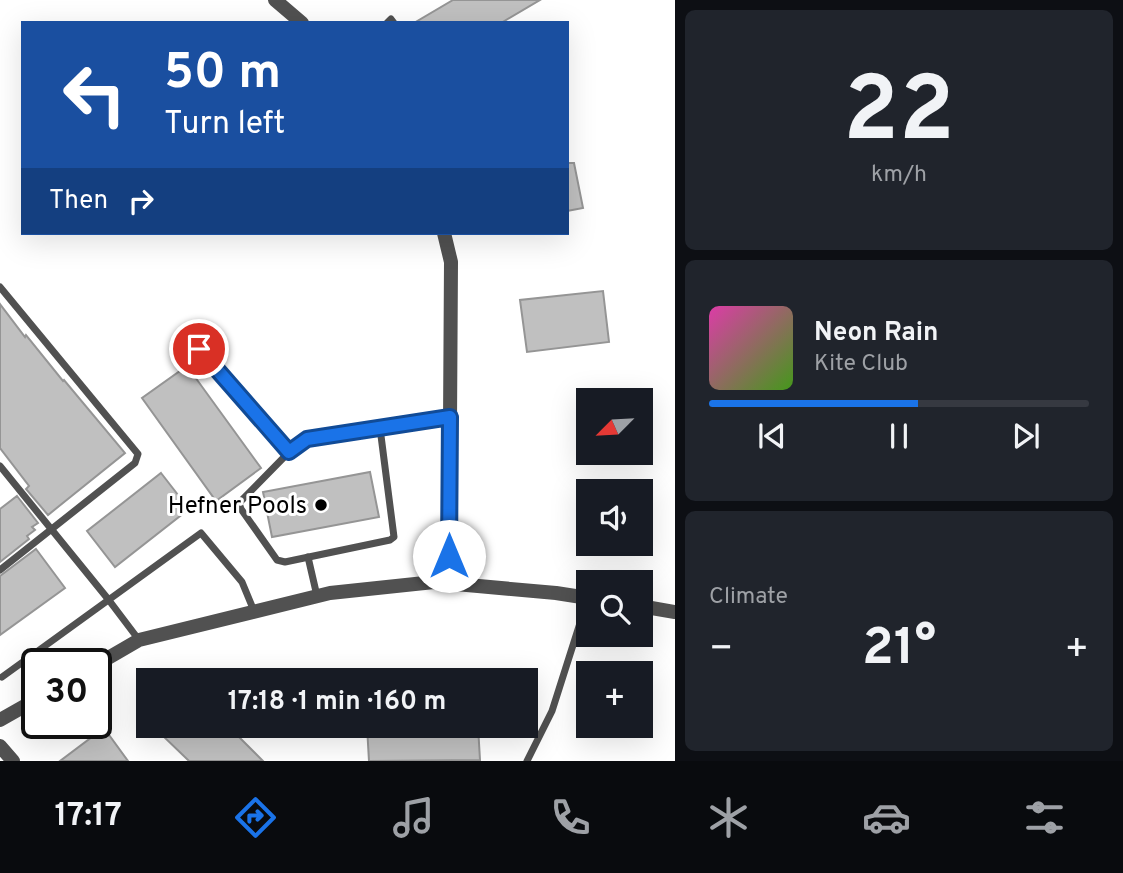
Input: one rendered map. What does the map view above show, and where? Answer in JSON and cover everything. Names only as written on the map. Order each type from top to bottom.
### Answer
[{"type":"street","points":[[275,0],[300,21]]},
{"type":"street","points":[[444,235],[451,262],[449,584]]},
{"type":"street","points":[[112,655],[139,640],[317,596],[434,582],[576,596]]},
{"type":"street","points":[[653,608],[675,612]]},
{"type":"street","points":[[0,720],[21,708]]},
{"type":"street","points":[[0,746],[13,761]]},
{"type":"lane","points":[[0,287],[138,454],[135,463],[0,570]]},
{"type":"lane","points":[[199,349],[289,452]]},
{"type":"lane","points":[[380,428],[394,537],[285,562],[277,560],[239,503],[289,452],[307,439],[450,417]]},
{"type":"lane","points":[[0,466],[139,640]]},
{"type":"lane","points":[[2,677],[201,533],[242,582],[254,612]]},
{"type":"lane","points":[[308,557],[317,596]]},
{"type":"lane","points":[[527,761],[552,711],[576,636]]},
{"type":"building","points":[[453,0],[540,0],[504,21],[417,21]]},
{"type":"building","points":[[569,163],[574,163],[583,208],[569,211]]},
{"type":"building","points":[[603,291],[609,342],[527,352],[520,300]]},
{"type":"building","points":[[0,304],[125,453],[48,515],[26,489],[29,486],[0,448]]},
{"type":"building","points":[[187,366],[261,468],[216,501],[142,398]]},
{"type":"building","name":"Hefner Pools","points":[[370,472],[379,517],[272,537],[263,492]]},
{"type":"building","points":[[161,473],[189,509],[115,567],[87,531]]},
{"type":"building","points":[[17,496],[38,523],[32,527],[35,530],[27,536],[29,539],[0,562],[0,509]]},
{"type":"building","points":[[36,549],[65,588],[0,635],[0,576]]},
{"type":"building","points":[[165,738],[240,738],[263,761],[189,761]]},
{"type":"building","points":[[368,738],[479,738],[480,760],[369,761]]},
{"type":"building","points":[[89,739],[112,739],[128,761],[60,761]]},
{"type":"place","name":"Hefner Pools","points":[[321,505]]},
{"type":"route","points":[[199,349],[289,452],[307,439],[450,417],[449,556]]}]
